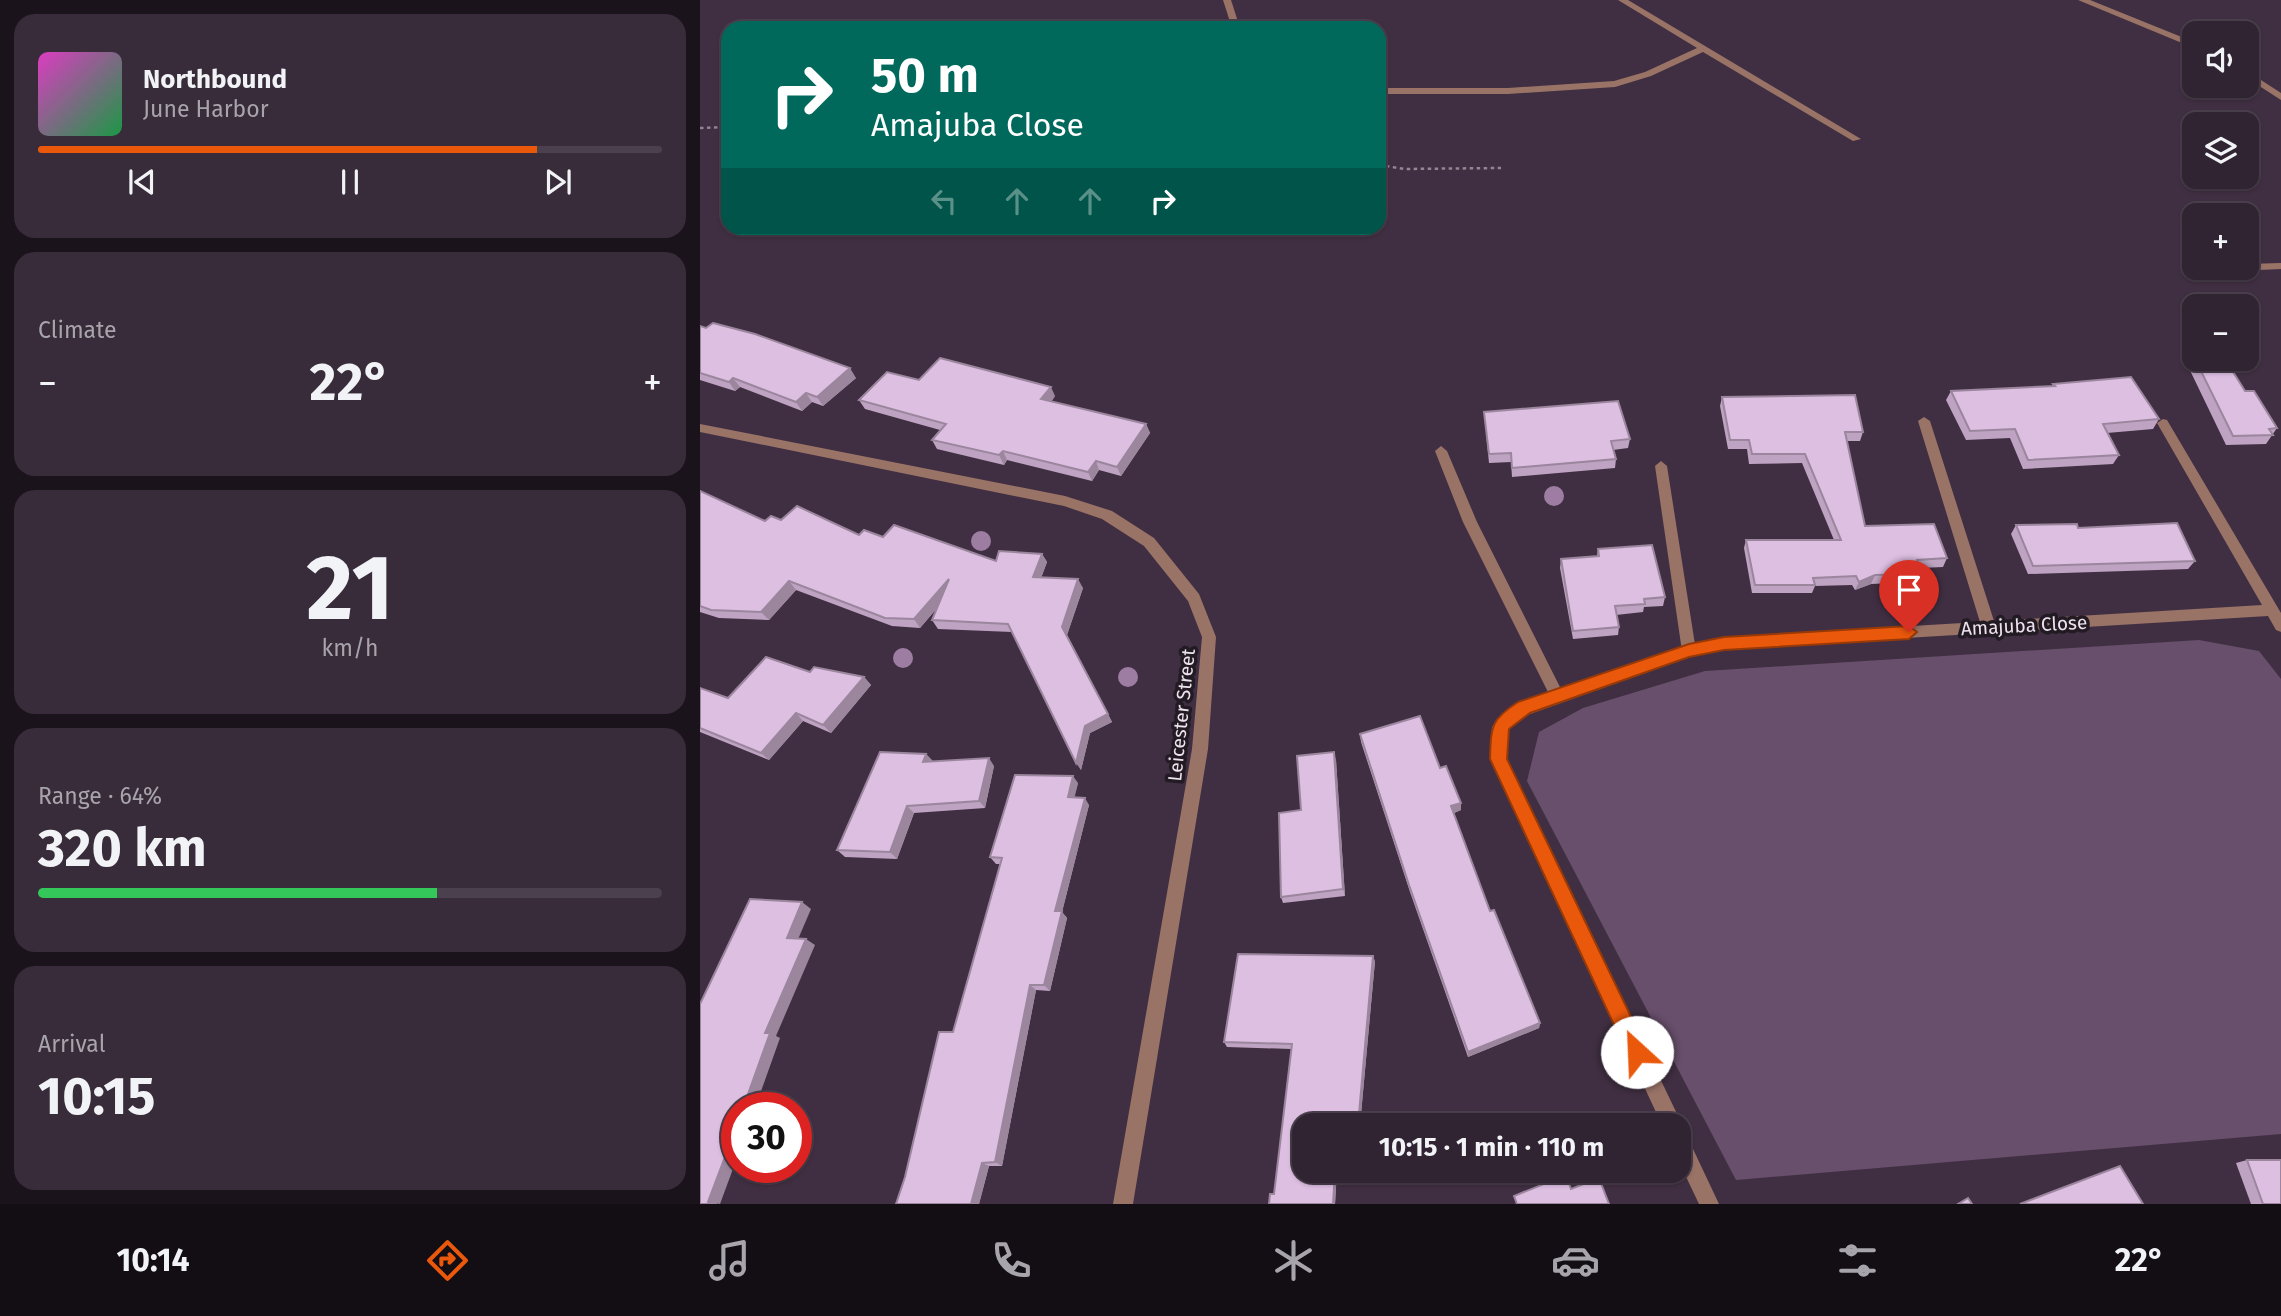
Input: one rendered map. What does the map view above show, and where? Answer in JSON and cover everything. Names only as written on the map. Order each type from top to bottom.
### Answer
[{"type":"street","points":[[1227,0],[1234,21]]},
{"type":"street","points":[[1622,0],[1856,139]]},
{"type":"street","points":[[2082,0],[2182,40]]},
{"type":"street","points":[[1386,92],[1521,90],[1615,84],[1648,74],[1702,49]]},
{"type":"street","points":[[2259,82],[2281,97]]},
{"type":"street","points":[[2259,267],[2281,266]]},
{"type":"street","points":[[1924,421],[1989,628]]},
{"type":"street","points":[[2163,423],[2281,626]]},
{"type":"street","name":"Leicester Street","points":[[700,428],[1065,501],[1107,515],[1149,542],[1194,598],[1209,637],[1200,749],[1123,1204]]},
{"type":"street","points":[[1441,451],[1470,522],[1557,695]]},
{"type":"street","points":[[1661,466],[1689,651]]},
{"type":"street","name":"Amajuba Close","points":[[1666,1113],[1499,759],[1498,735],[1506,719],[1524,707],[1557,695],[1689,651],[1724,643],[2272,610]]},
{"type":"street","points":[[1691,1166],[1709,1204]]},
{"type":"path","points":[[700,128],[721,127]]},
{"type":"path","points":[[1386,166],[1405,169],[1501,168]]},
{"type":"shaded area","points":[[2199,640],[2259,651],[2281,679],[2281,1134],[1736,1180],[1527,781],[1539,732],[1583,708],[1705,671]]},
{"type":"building","points":[[713,323],[755,334],[850,368],[817,397],[806,393],[796,402],[733,378],[729,382],[700,373],[700,326],[706,328]]},
{"type":"building","points":[[940,358],[1051,387],[1041,399],[1146,424],[1117,467],[1096,461],[1088,472],[1003,451],[999,455],[932,440],[946,424],[859,400],[887,372],[919,380]]},
{"type":"building","points":[[2201,371],[2232,371],[2245,391],[2254,391],[2277,428],[2269,429],[2273,435],[2233,436]]},
{"type":"building","points":[[2131,377],[2159,419],[2103,424],[2119,455],[2028,460],[2015,429],[1970,431],[1951,391],[2055,386],[2053,384]]},
{"type":"building","points":[[1855,395],[1863,432],[1845,432],[1865,526],[1934,524],[1947,558],[1917,560],[1922,574],[1875,575],[1859,582],[1856,576],[1813,578],[1815,585],[1755,585],[1746,540],[1841,540],[1805,454],[1752,454],[1749,440],[1730,440],[1722,397]]},
{"type":"building","points":[[1618,401],[1630,439],[1611,441],[1616,459],[1512,468],[1511,453],[1489,454],[1484,412]]},
{"type":"building","points":[[700,491],[765,521],[771,516],[781,520],[797,506],[859,535],[864,530],[883,537],[894,525],[996,561],[999,551],[1042,554],[1033,577],[1078,579],[1062,627],[1108,714],[1085,726],[1076,763],[1008,624],[932,620],[949,579],[914,619],[885,618],[789,581],[761,612],[711,610],[700,606]]},
{"type":"building","points":[[2177,523],[2195,561],[2033,566],[2016,525],[2077,524],[2078,528]]},
{"type":"building","points":[[1652,545],[1665,597],[1644,599],[1645,604],[1615,606],[1619,627],[1573,631],[1561,559],[1599,556],[1598,549]]},
{"type":"building","points":[[766,657],[810,672],[814,667],[864,677],[823,725],[796,713],[761,753],[700,728],[700,688],[728,698]]},
{"type":"building","points":[[1420,716],[1440,768],[1446,766],[1461,803],[1451,806],[1490,911],[1494,910],[1540,1023],[1468,1052],[1409,885],[1360,734]]},
{"type":"building","points":[[880,752],[926,754],[923,762],[989,758],[979,801],[907,806],[890,852],[837,850]]},
{"type":"building","points":[[1334,752],[1343,889],[1281,897],[1279,813],[1301,810],[1297,756]]},
{"type":"building","points":[[1015,775],[1073,776],[1068,797],[1085,798],[1055,911],[1062,911],[1044,985],[1030,985],[995,1162],[982,1163],[971,1204],[896,1204],[905,1177],[939,1032],[953,1032],[1002,858],[990,857]]},
{"type":"building","points":[[750,899],[802,902],[787,938],[806,939],[765,1033],[770,1033],[749,1092],[721,1092],[721,1167],[708,1202],[716,1204],[700,1204],[700,1004]]},
{"type":"building","points":[[1238,954],[1373,956],[1359,1113],[1292,1113],[1292,1183],[1334,1183],[1333,1204],[1269,1204],[1270,1194],[1274,1194],[1292,1044],[1224,1042]]},
{"type":"building","points":[[2247,1160],[2281,1160],[2281,1204],[2263,1204]]},
{"type":"building","points":[[2120,1166],[2143,1204],[2020,1204]]},
{"type":"building","points":[[1546,1183],[1569,1183],[1571,1189],[1586,1183],[1601,1183],[1609,1204],[1517,1204],[1514,1196]]},
{"type":"building","points":[[1968,1198],[1972,1204],[1958,1204]]},
{"type":"route","points":[[1637,1052],[1499,759],[1497,747],[1500,727],[1506,719],[1524,707],[1689,651],[1724,643],[1909,632]]}]
